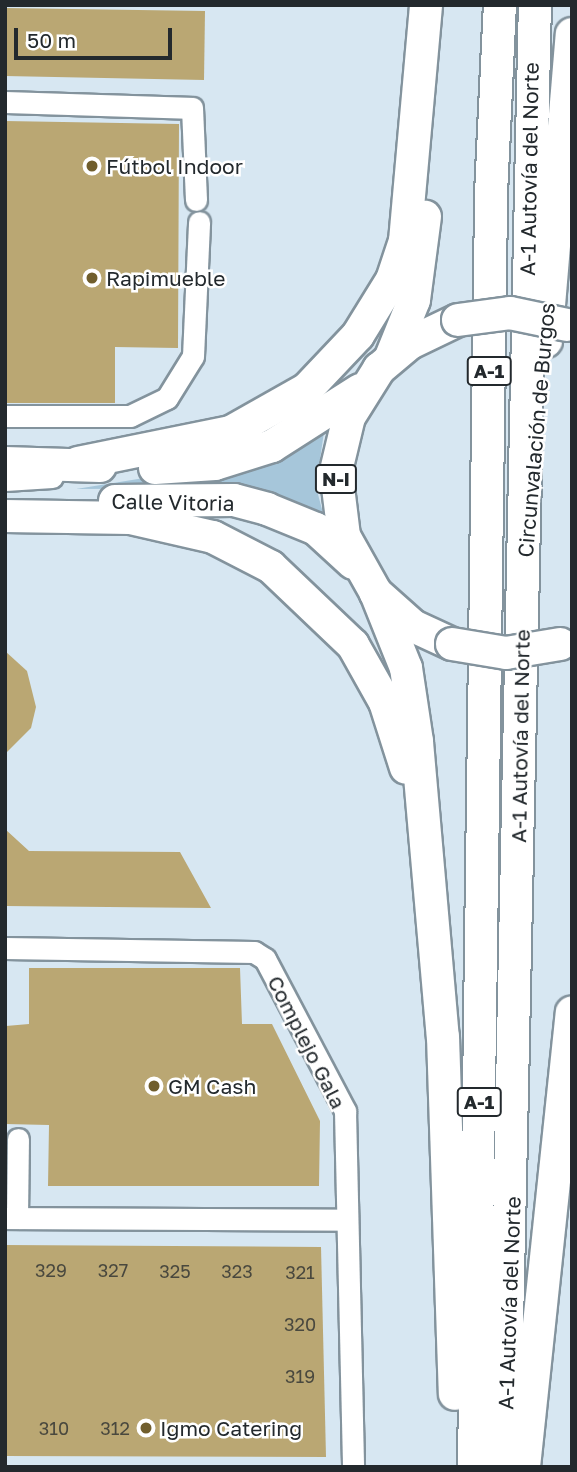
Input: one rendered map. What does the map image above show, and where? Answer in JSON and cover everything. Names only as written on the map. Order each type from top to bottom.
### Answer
[{"type":"highway","points":[[391,357],[414,299],[423,249],[430,132],[426,5]]},
{"type":"highway","points":[[78,463],[231,432],[307,389],[358,335],[392,280],[405,241],[426,5]]},
{"type":"highway","name":"A-1 Autovía del Norte","points":[[474,1467],[491,194],[500,5]]},
{"type":"highway","name":"A-1 Autovía del Norte","points":[[504,1467],[535,5]]},
{"type":"highway","name":"Circunvalación de Burgos","points":[[523,575],[572,34]]},
{"type":"highway","name":"N-I","points":[[566,642],[506,653],[452,645],[413,626],[369,582],[344,536],[336,471],[349,417],[365,387],[391,357],[458,320],[510,313],[569,326]]},
{"type":"highway","name":"Calle Vitoria","points":[[5,463],[78,463],[131,468],[215,464],[272,446],[365,387]]},
{"type":"highway","name":"Calle Vitoria","points":[[5,501],[234,500],[316,529],[369,582]]},
{"type":"highway","points":[[5,516],[130,518],[213,537],[271,567],[353,645],[385,702],[406,767],[443,1037]]},
{"type":"highway","points":[[369,582],[394,626],[410,683],[443,1037],[456,1467]]},
{"type":"highway","points":[[524,1467],[572,1013]]},
{"type":"street","points":[[5,102],[192,108],[197,200]]},
{"type":"street","points":[[5,416],[130,416],[167,398],[193,356],[199,222]]},
{"type":"street","points":[[5,480],[59,477],[78,463]]},
{"type":"street","name":"Complejo Gala","points":[[5,948],[254,952],[265,959],[345,1111],[353,1467]]},
{"type":"street","points":[[18,1139],[11,1218],[346,1220]]},
{"type":"shaded area","points":[[324,432],[316,487],[323,513],[246,488],[76,489],[281,456]]},
{"type":"building","points":[[5,8],[205,11],[204,80],[5,76]]},
{"type":"building","name":"Rapimueble","points":[[5,121],[179,124],[178,348],[115,347],[115,403],[5,403]]},
{"type":"building","points":[[5,651],[27,671],[36,707],[31,728],[5,754]]},
{"type":"building","points":[[5,829],[29,851],[180,852],[211,908],[5,906]]},
{"type":"building","name":"GM Cash","points":[[29,968],[240,968],[242,1024],[272,1024],[320,1121],[319,1186],[48,1186],[49,1125],[5,1124],[6,1026],[29,1024]]},
{"type":"building","points":[[5,1245],[321,1247],[326,1457],[5,1456]]},
{"type":"place","name":"Fútbol Indoor","points":[[92,166]]},
{"type":"place","name":"Rapimueble","points":[[92,278]]},
{"type":"place","name":"GM Cash","points":[[154,1086]]},
{"type":"place","name":"Igmo Catering","points":[[146,1428]]}]
